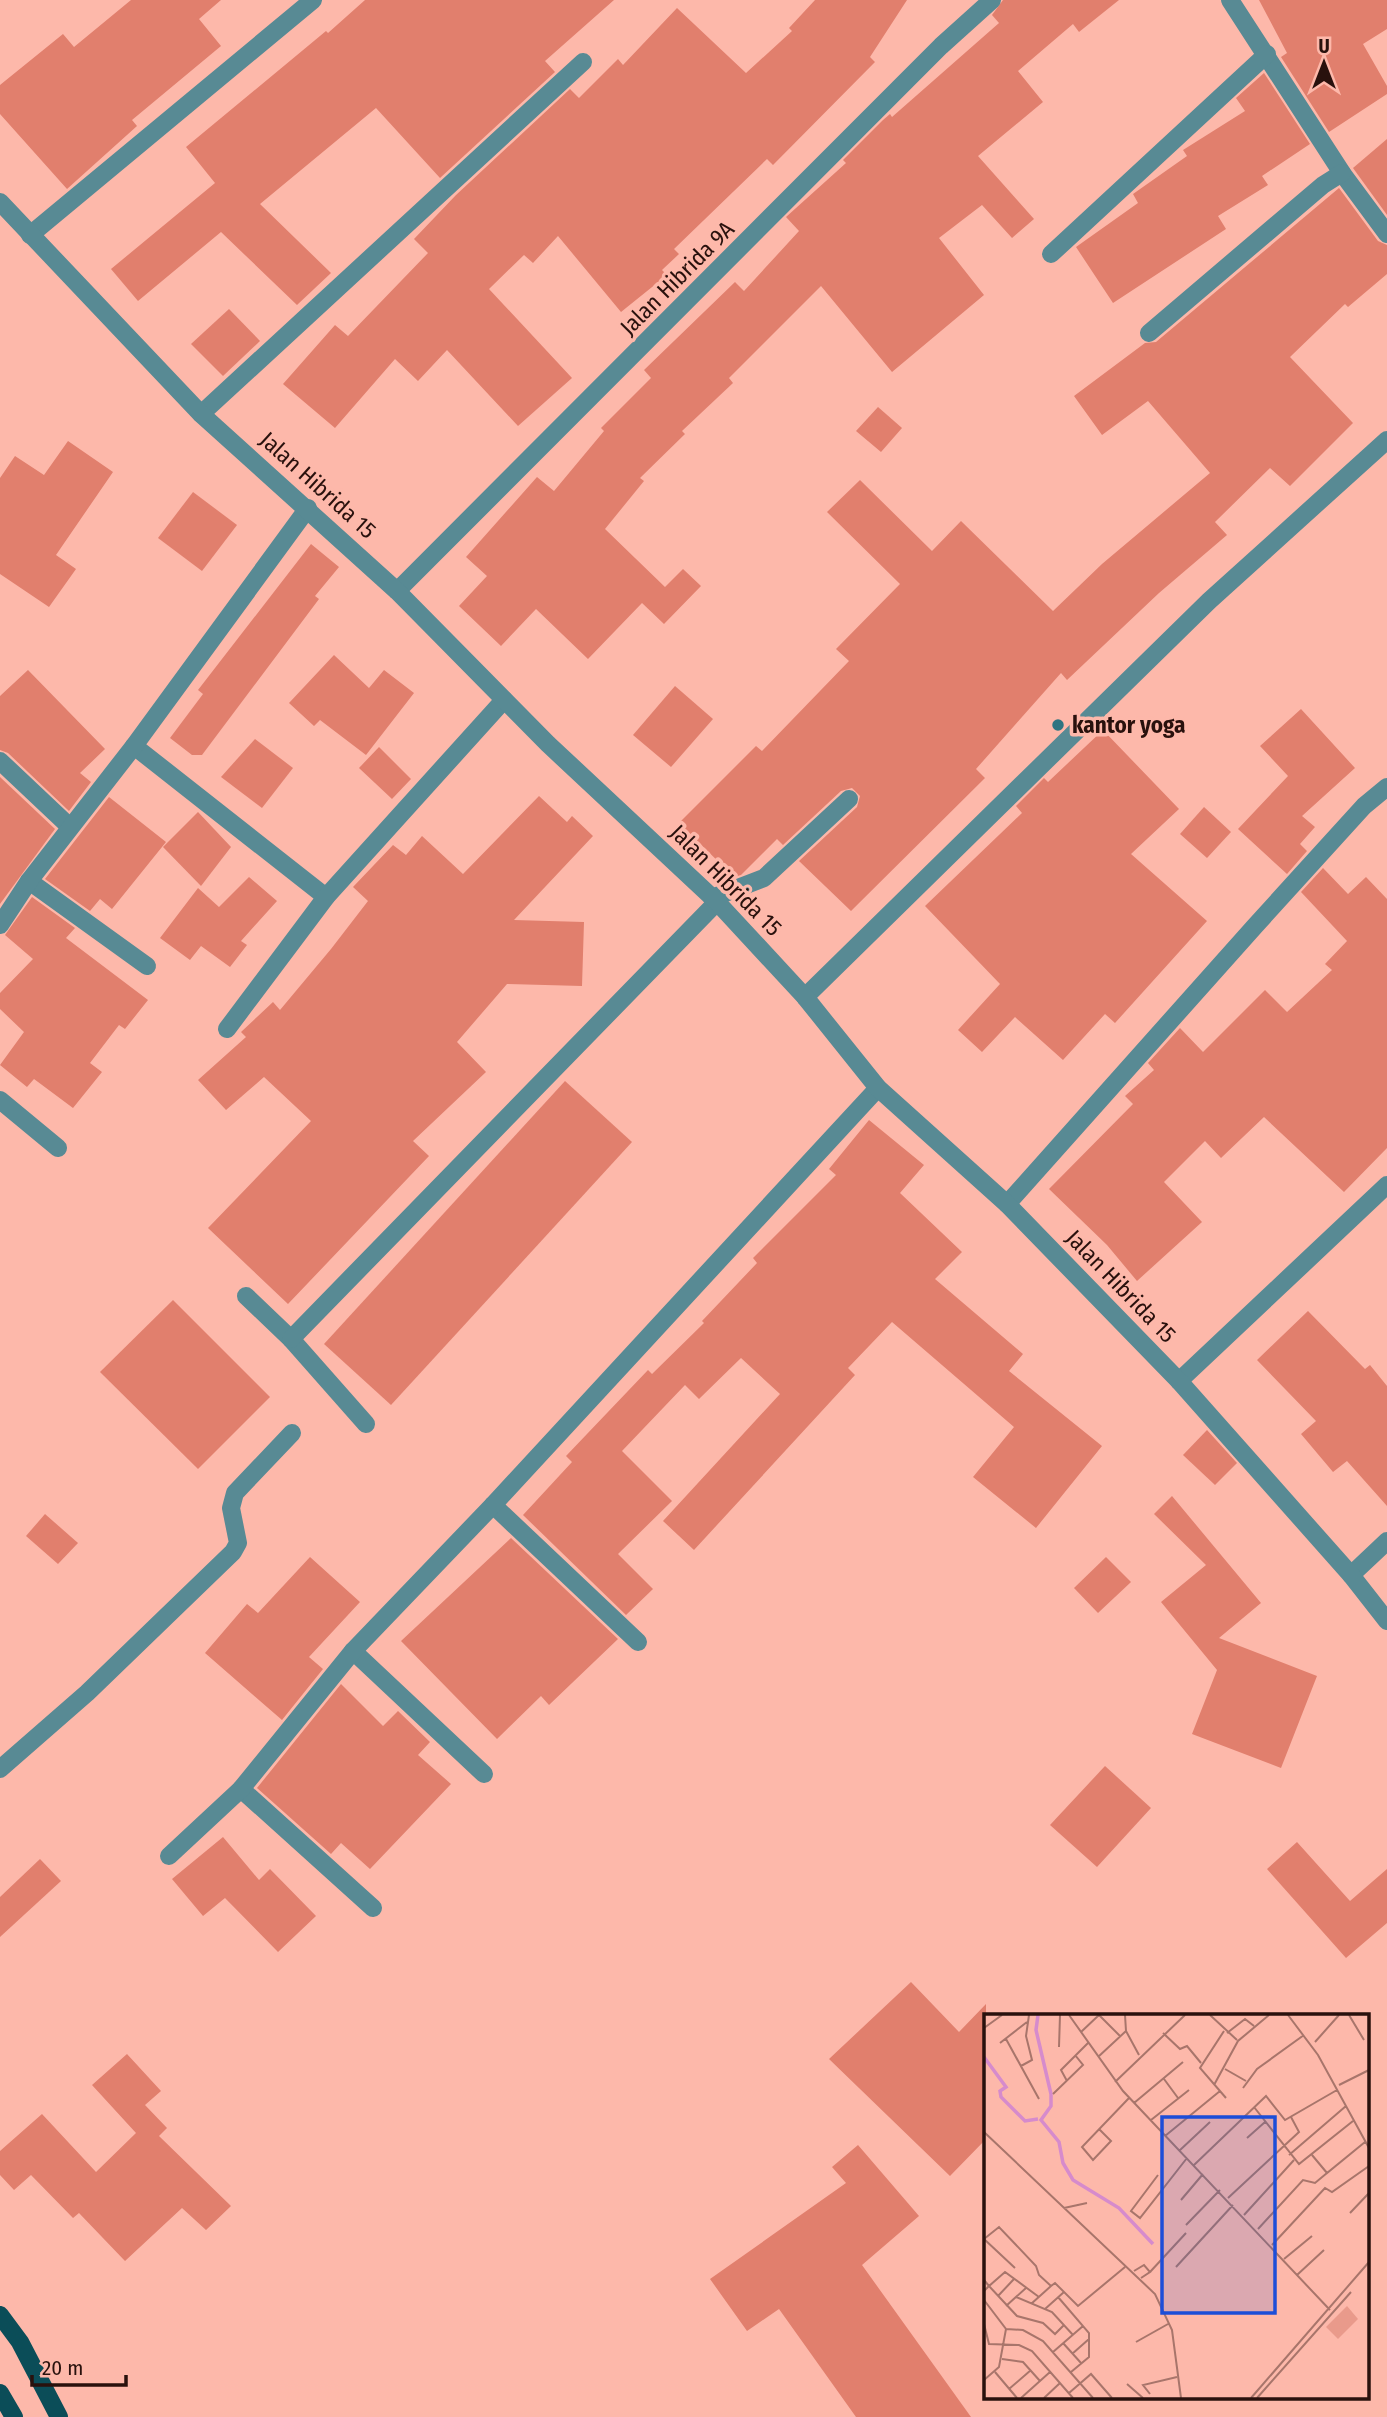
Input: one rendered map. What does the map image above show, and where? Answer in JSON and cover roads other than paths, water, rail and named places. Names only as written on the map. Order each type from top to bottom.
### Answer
[{"type":"main road","points":[[0,2315],[19,2342],[59,2417]]},
{"type":"main road","points":[[0,2393],[14,2417]]},
{"type":"street","points":[[30,235],[313,0]]},
{"type":"street","name":"Jalan Hibrida 9A","points":[[397,591],[941,46],[992,0]]},
{"type":"street","points":[[1230,0],[1342,173],[1387,234]]},
{"type":"street","points":[[1051,254],[1267,54]]},
{"type":"street","points":[[201,414],[583,62]]},
{"type":"street","points":[[1149,333],[1323,185],[1342,173]]},
{"type":"street","name":"Jalan Hibrida 15","points":[[2,211],[30,235],[201,414],[397,591],[504,700],[714,900],[806,997],[878,1088],[1007,1204],[1179,1381],[1351,1576],[1387,1621]]},
{"type":"street","points":[[806,997],[1209,601],[1387,440]]},
{"type":"street","points":[[0,925],[29,881],[134,746],[308,508]]},
{"type":"street","points":[[227,1029],[326,897],[504,700]]},
{"type":"street","points":[[134,746],[326,897]]},
{"type":"street","points":[[0,761],[70,827]]},
{"type":"street","points":[[1007,1204],[1364,806],[1387,787]]},
{"type":"street","points":[[291,1339],[714,900],[764,878],[849,799]]},
{"type":"street","points":[[29,881],[147,966]]},
{"type":"street","points":[[169,1856],[241,1789],[353,1651],[494,1505],[878,1088]]},
{"type":"street","points":[[0,1100],[58,1148]]},
{"type":"street","points":[[1179,1381],[1387,1185]]},
{"type":"street","points":[[246,1296],[291,1339],[366,1424]]},
{"type":"street","points":[[4,1765],[87,1693],[233,1552],[238,1543],[230,1508],[235,1493],[292,1433]]},
{"type":"street","points":[[494,1505],[638,1642]]},
{"type":"street","points":[[1351,1576],[1387,1541]]},
{"type":"street","points":[[353,1651],[484,1774]]},
{"type":"street","points":[[241,1789],[373,1908]]},
{"type":"place","name":"kantor yoga","points":[[1058,725]]}]
